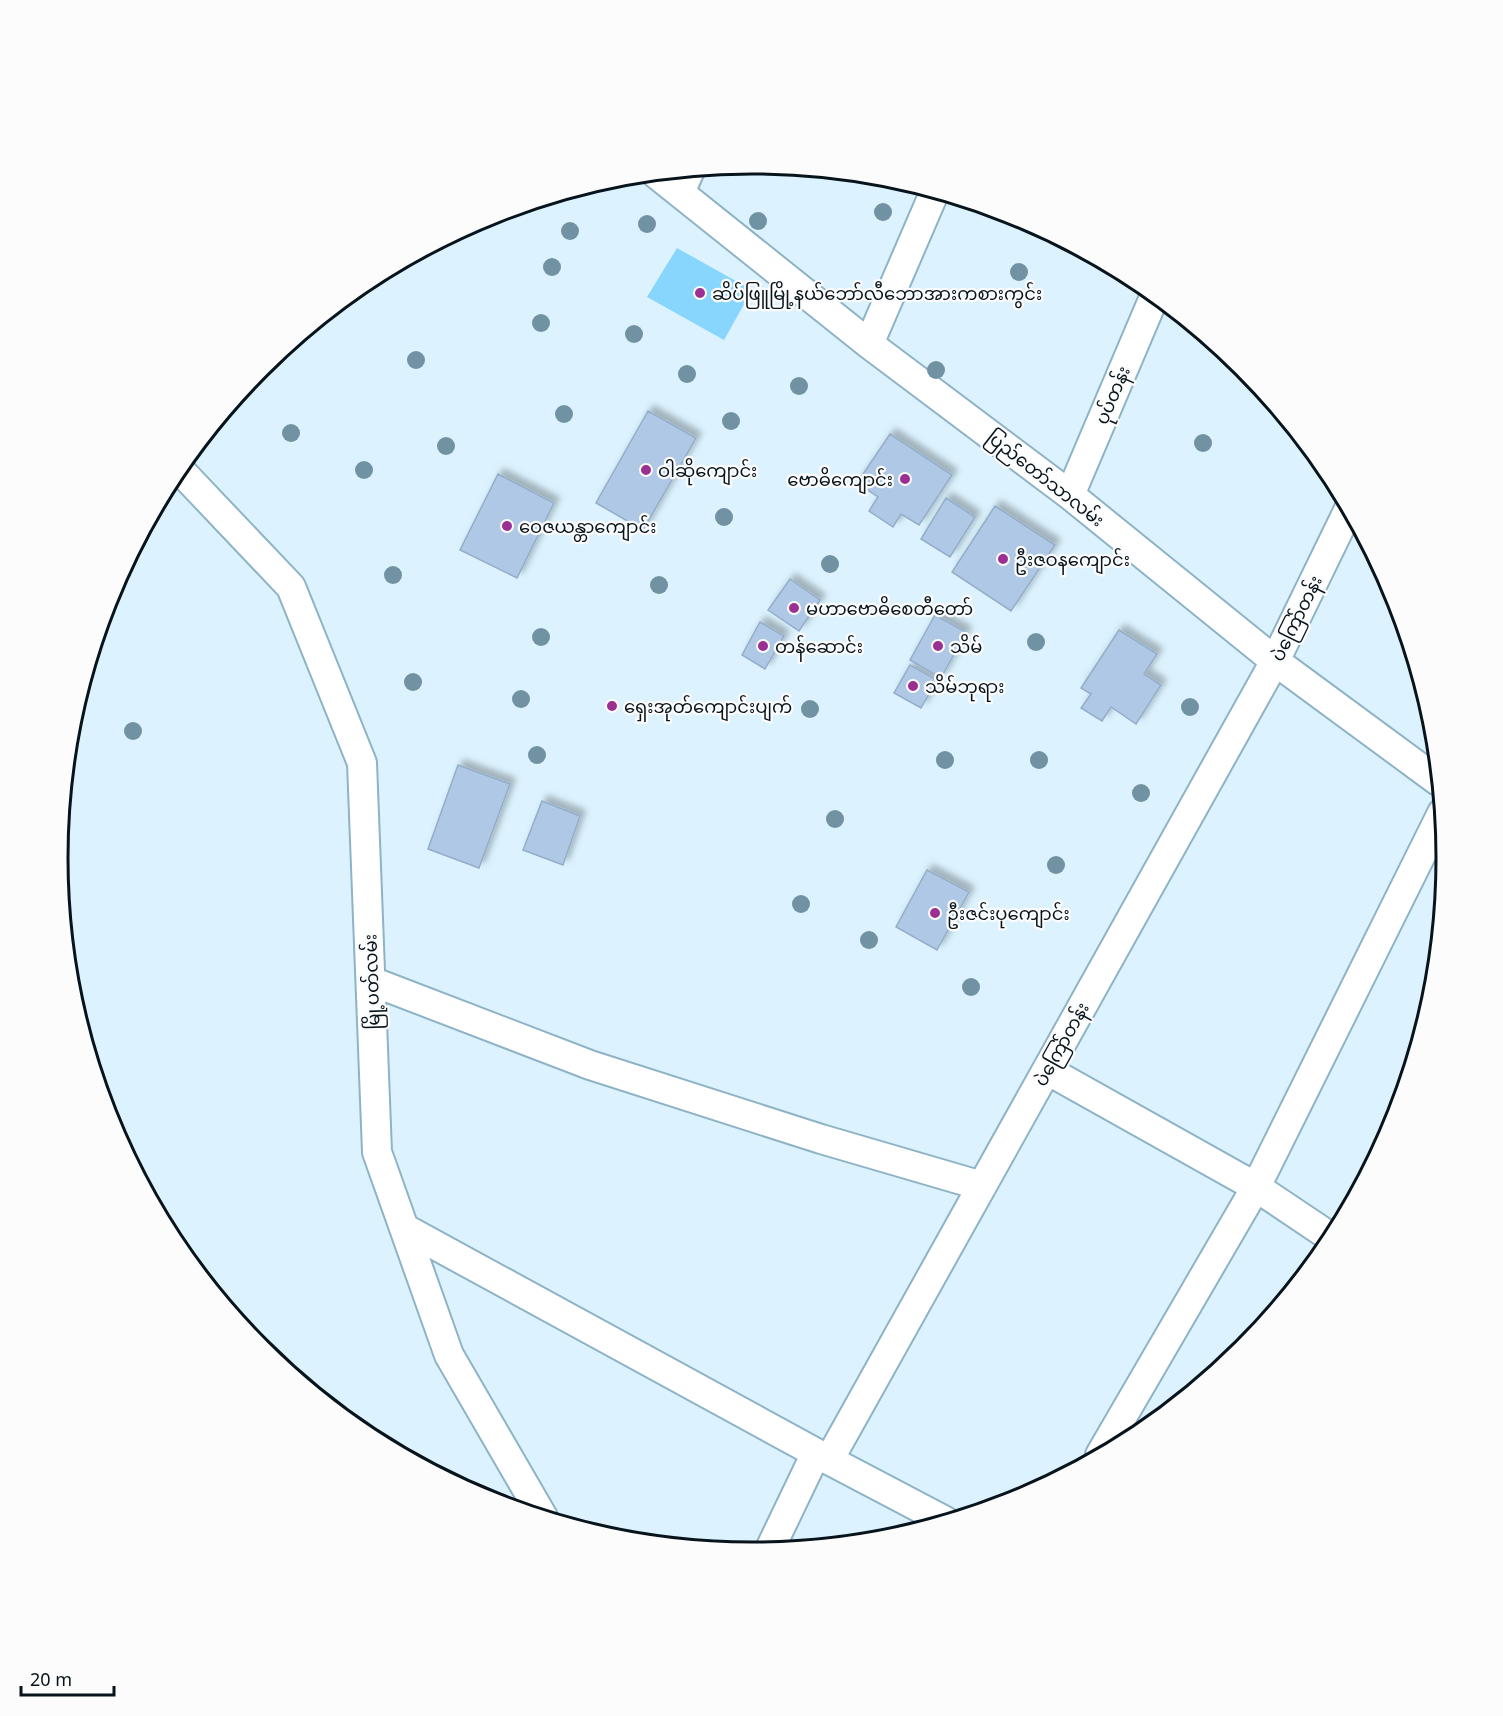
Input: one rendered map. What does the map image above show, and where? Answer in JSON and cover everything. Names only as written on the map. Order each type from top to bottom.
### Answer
[{"type":"street","name":"ပြည်တော်သာလမ်း","points":[[685,181],[869,344],[1070,495],[1275,661],[1431,776]]},
{"type":"street","points":[[869,344],[932,198]]},
{"type":"street","name":"ပုပ်တန်း","points":[[1070,495],[1152,303]]},
{"type":"street","name":"မြို့ပတ်လမ်း","points":[[185,475],[291,586],[362,763],[377,1152],[449,1355],[538,1508]]},
{"type":"street","name":"ပဲကြော်တန်း","points":[[775,1541],[982,1186],[1275,661],[1345,518]]},
{"type":"street","points":[[1108,1441],[1256,1187],[1435,828]]},
{"type":"street","points":[[371,981],[590,1065],[821,1139],[982,1186]]},
{"type":"street","points":[[1047,1070],[1256,1187],[1324,1232]]},
{"type":"street","points":[[404,1228],[937,1517]]},
{"type":"shaded area","name":"ဆိပ်ဖြူမြို့နယ်ဘော်လီဘောအားကစားကွင်း","points":[[677,248],[752,290],[724,340],[647,297]]},
{"type":"building","name":"ဝါဆိုကျောင်း","points":[[648,411],[696,438],[643,530],[596,503]]},
{"type":"building","name":"ဗောဓိကျောင်း","points":[[890,434],[952,475],[919,525],[901,514],[893,527],[869,511],[878,497],[857,483]]},
{"type":"building","name":"ဝေဇယန္တာကျောင်း","points":[[498,474],[554,503],[517,578],[460,550]]},
{"type":"building","points":[[946,498],[975,517],[950,557],[921,539]]},
{"type":"building","name":"ဦးဇဝနကျောင်း","points":[[995,506],[1055,545],[1011,611],[952,572]]},
{"type":"building","points":[[790,579],[820,600],[799,631],[768,610]]},
{"type":"building","name":"သိမ်","points":[[935,615],[966,632],[941,678],[910,660]]},
{"type":"building","name":"တန်ဆောင်း","points":[[760,622],[784,636],[765,669],[742,655]]},
{"type":"building","points":[[1119,630],[1157,654],[1144,674],[1161,685],[1136,724],[1111,707],[1102,721],[1081,708],[1091,694],[1081,688]]},
{"type":"building","name":"သိမ်ဘုရား","points":[[910,665],[937,680],[921,708],[894,693]]},
{"type":"building","points":[[458,765],[510,784],[479,868],[428,849]]},
{"type":"building","points":[[542,801],[580,816],[563,865],[523,850]]},
{"type":"building","points":[[927,870],[969,892],[937,950],[896,927]]},
{"type":"place","name":"ဆိပ်ဖြူမြို့နယ်ဘော်လီဘောအားကစားကွင်း","points":[[700,293]]},
{"type":"place","name":"ဝါဆိုကျောင်း","points":[[646,470]]},
{"type":"place","name":"ဗောဓိကျောင်း","points":[[905,479]]},
{"type":"place","name":"ဝေဇယန္တာကျောင်း","points":[[507,526]]},
{"type":"place","name":"ဦးဇဝနကျောင်း","points":[[1003,559]]},
{"type":"place","name":"မဟာဗောဓိစေတီတော်","points":[[794,608]]},
{"type":"place","name":"တန်ဆောင်း","points":[[763,646]]},
{"type":"place","name":"သိမ်","points":[[938,646]]},
{"type":"place","name":"သိမ်ဘုရား","points":[[913,686]]},
{"type":"place","name":"ရှေးအုတ်ကျောင်းပျက်","points":[[612,706]]},
{"type":"place","name":"ဦးဇင်းပုကျောင်း","points":[[935,913]]}]
